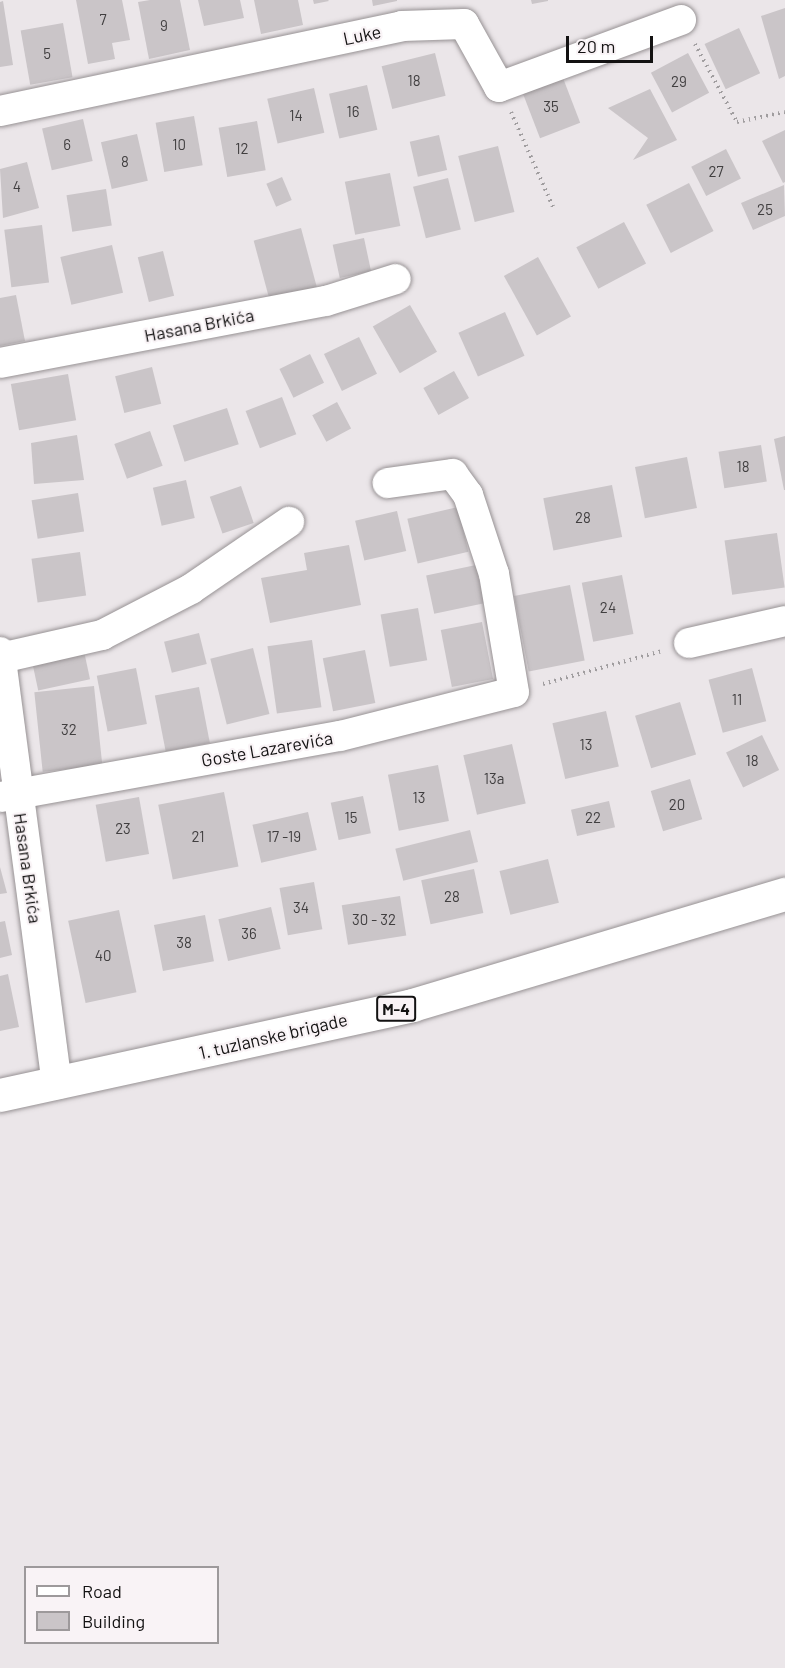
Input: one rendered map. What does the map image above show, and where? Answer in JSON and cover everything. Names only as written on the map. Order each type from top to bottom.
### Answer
[{"type":"main road","name":"1. tuzlanske brigade","points":[[0,1095],[412,1005],[785,894]]},
{"type":"street","points":[[499,87],[681,20]]},
{"type":"street","name":"Luke","points":[[0,111],[402,26],[464,24],[499,87]]},
{"type":"street","name":"Hasana Brkića","points":[[0,363],[326,301],[396,279]]},
{"type":"street","points":[[388,483],[453,474],[468,495],[494,574],[514,692]]},
{"type":"street","points":[[1,655],[102,635],[191,590],[289,522]]},
{"type":"street","points":[[689,644],[785,621]]},
{"type":"street","name":"Hasana Brkića","points":[[1,655],[9,795],[57,1084]]},
{"type":"street","name":"Goste Lazarevića","points":[[9,795],[340,736],[514,692]]},
{"type":"path","points":[[681,20],[737,122],[785,112]]},
{"type":"path","points":[[499,87],[553,207]]},
{"type":"path","points":[[514,692],[689,644]]},
{"type":"building","points":[[76,0],[122,0],[130,40],[112,43],[115,59],[88,64]]},
{"type":"building","points":[[180,0],[190,50],[149,59],[138,2]]},
{"type":"building","points":[[198,0],[240,0],[244,18],[204,26]]},
{"type":"building","points":[[254,0],[298,0],[303,25],[261,34]]},
{"type":"building","points":[[313,0],[328,0],[329,1],[314,4]]},
{"type":"building","points":[[372,0],[397,0],[397,1],[373,6]]},
{"type":"building","points":[[531,0],[548,0],[548,1],[532,4]]},
{"type":"building","points":[[3,1],[13,65],[0,67],[0,2]]},
{"type":"building","points":[[785,8],[785,76],[779,79],[761,16]]},
{"type":"building","points":[[63,23],[73,77],[30,85],[21,30]]},
{"type":"building","points":[[739,28],[760,73],[726,89],[705,44]]},
{"type":"building","points":[[435,53],[446,96],[392,109],[382,66]]},
{"type":"building","points":[[688,53],[709,93],[672,112],[651,73]]},
{"type":"building","points":[[563,78],[580,123],[540,138],[523,93]]},
{"type":"building","points":[[367,85],[377,130],[339,139],[329,94]]},
{"type":"building","points":[[314,88],[324,133],[278,144],[267,99]]},
{"type":"building","points":[[650,89],[677,140],[633,160],[648,138],[608,108]]},
{"type":"building","points":[[194,116],[203,165],[164,172],[156,123]]},
{"type":"building","points":[[83,119],[93,161],[52,170],[42,128]]},
{"type":"building","points":[[257,121],[266,170],[227,177],[219,128]]},
{"type":"building","points":[[785,130],[785,182],[783,183],[762,141]]},
{"type":"building","points":[[137,134],[148,181],[112,189],[101,142]]},
{"type":"building","points":[[439,135],[447,170],[418,177],[410,142]]},
{"type":"building","points":[[498,146],[514,212],[475,222],[458,156]]},
{"type":"building","points":[[726,149],[741,178],[706,196],[691,167]]},
{"type":"building","points":[[27,162],[39,208],[3,218],[0,169]]},
{"type":"building","points":[[390,173],[400,226],[355,235],[345,182]]},
{"type":"building","points":[[282,177],[292,200],[276,207],[266,184]]},
{"type":"building","points":[[448,178],[461,229],[426,238],[413,187]]},
{"type":"building","points":[[689,183],[714,231],[671,253],[646,205]]},
{"type":"building","points":[[784,185],[785,216],[753,230],[741,203]]},
{"type":"building","points":[[106,189],[112,226],[72,232],[66,195]]},
{"type":"building","points":[[624,222],[646,263],[598,289],[576,247]]},
{"type":"building","points":[[42,225],[49,283],[11,287],[4,230]]},
{"type":"building","points":[[301,228],[317,287],[269,300],[254,241]]},
{"type":"building","points":[[364,238],[371,271],[340,278],[333,245]]},
{"type":"building","points":[[112,245],[123,293],[71,305],[60,257]]},
{"type":"building","points":[[163,251],[174,296],[149,302],[138,257]]},
{"type":"building","points":[[538,257],[571,316],[537,335],[504,276]]},
{"type":"building","points":[[16,295],[25,341],[0,346],[0,298]]},
{"type":"building","points":[[410,305],[437,352],[400,373],[373,326]]},
{"type":"building","points":[[505,312],[525,356],[478,377],[458,333]]},
{"type":"building","points":[[359,337],[377,374],[342,391],[324,354]]},
{"type":"building","points":[[310,354],[324,383],[293,398],[279,369]]},
{"type":"building","points":[[152,367],[161,404],[124,413],[115,376]]},
{"type":"building","points":[[454,371],[469,398],[438,415],[423,388]]},
{"type":"building","points":[[68,374],[76,420],[19,430],[11,384]]},
{"type":"building","points":[[282,397],[296,434],[260,448],[246,411]]},
{"type":"building","points":[[337,402],[351,428],[326,442],[312,415]]},
{"type":"building","points":[[227,408],[239,444],[185,462],[173,426]]},
{"type":"building","points":[[150,431],[163,466],[127,479],[114,444]]},
{"type":"building","points":[[77,435],[84,480],[34,484],[31,443]]},
{"type":"building","points":[[785,436],[785,490],[784,490],[774,439]]},
{"type":"building","points":[[761,445],[767,482],[724,488],[719,452]]},
{"type":"building","points":[[687,457],[697,508],[645,518],[635,467]]},
{"type":"building","points":[[186,480],[195,518],[162,526],[153,488]]},
{"type":"building","points":[[612,485],[622,537],[553,550],[543,498]]},
{"type":"building","points":[[241,486],[254,523],[222,534],[210,497]]},
{"type":"building","points":[[78,493],[84,532],[38,539],[32,500]]},
{"type":"building","points":[[458,507],[468,552],[418,564],[407,519]]},
{"type":"building","points":[[397,511],[406,551],[364,561],[355,521]]},
{"type":"building","points":[[777,533],[785,587],[732,595],[725,540]]},
{"type":"building","points":[[349,545],[361,605],[270,623],[261,578],[307,570],[304,553]]},
{"type":"building","points":[[80,552],[86,596],[38,602],[31,559]]},
{"type":"building","points":[[476,565],[484,603],[434,614],[426,576]]},
{"type":"building","points":[[622,575],[633,634],[593,642],[582,583]]},
{"type":"building","points":[[570,585],[585,661],[529,671],[514,596]]},
{"type":"building","points":[[418,608],[427,660],[390,667],[381,615]]},
{"type":"building","points":[[482,622],[493,679],[452,687],[441,630]]},
{"type":"building","points":[[199,633],[207,664],[172,673],[164,642]]},
{"type":"building","points":[[312,640],[321,707],[277,714],[267,646]]},
{"type":"building","points":[[253,648],[269,714],[227,725],[210,659]]},
{"type":"building","points":[[365,650],[375,703],[333,711],[323,658]]},
{"type":"building","points":[[84,651],[90,679],[38,690],[32,662]]},
{"type":"building","points":[[136,668],[147,724],[108,732],[97,676]]},
{"type":"building","points":[[752,668],[766,721],[723,733],[709,680]]},
{"type":"building","points":[[94,686],[102,766],[43,772],[34,692]]},
{"type":"building","points":[[199,687],[210,743],[166,752],[155,696]]},
{"type":"building","points":[[680,702],[696,755],[651,768],[635,716]]},
{"type":"building","points":[[606,711],[619,767],[565,779],[552,723]]},
{"type":"building","points":[[762,735],[779,770],[743,788],[726,753]]},
{"type":"building","points":[[512,744],[526,803],[477,815],[463,755]]},
{"type":"building","points":[[438,765],[449,821],[399,831],[388,775]]},
{"type":"building","points":[[690,779],[702,819],[663,831],[651,791]]},
{"type":"building","points":[[224,792],[239,867],[173,879],[158,805]]},
{"type":"building","points":[[363,796],[371,833],[339,840],[331,803]]},
{"type":"building","points":[[139,797],[149,854],[106,862],[96,805]]},
{"type":"building","points":[[609,801],[615,827],[577,836],[571,810]]},
{"type":"building","points":[[308,812],[317,850],[261,863],[252,825]]},
{"type":"building","points":[[470,830],[478,862],[403,881],[395,849]]},
{"type":"building","points":[[548,859],[559,903],[510,915],[499,871]]},
{"type":"building","points":[[0,867],[7,893],[0,894]]},
{"type":"building","points":[[474,869],[483,913],[431,924],[421,880]]},
{"type":"building","points":[[314,882],[322,929],[288,935],[280,888]]},
{"type":"building","points":[[400,896],[406,936],[348,945],[342,905]]},
{"type":"building","points":[[271,907],[281,949],[228,961],[218,919]]},
{"type":"building","points":[[119,910],[136,992],[86,1003],[68,921]]},
{"type":"building","points":[[205,915],[214,961],[163,971],[154,925]]},
{"type":"building","points":[[5,921],[12,955],[0,958],[0,922]]},
{"type":"building","points":[[8,974],[19,1027],[0,1031],[0,976]]}]
